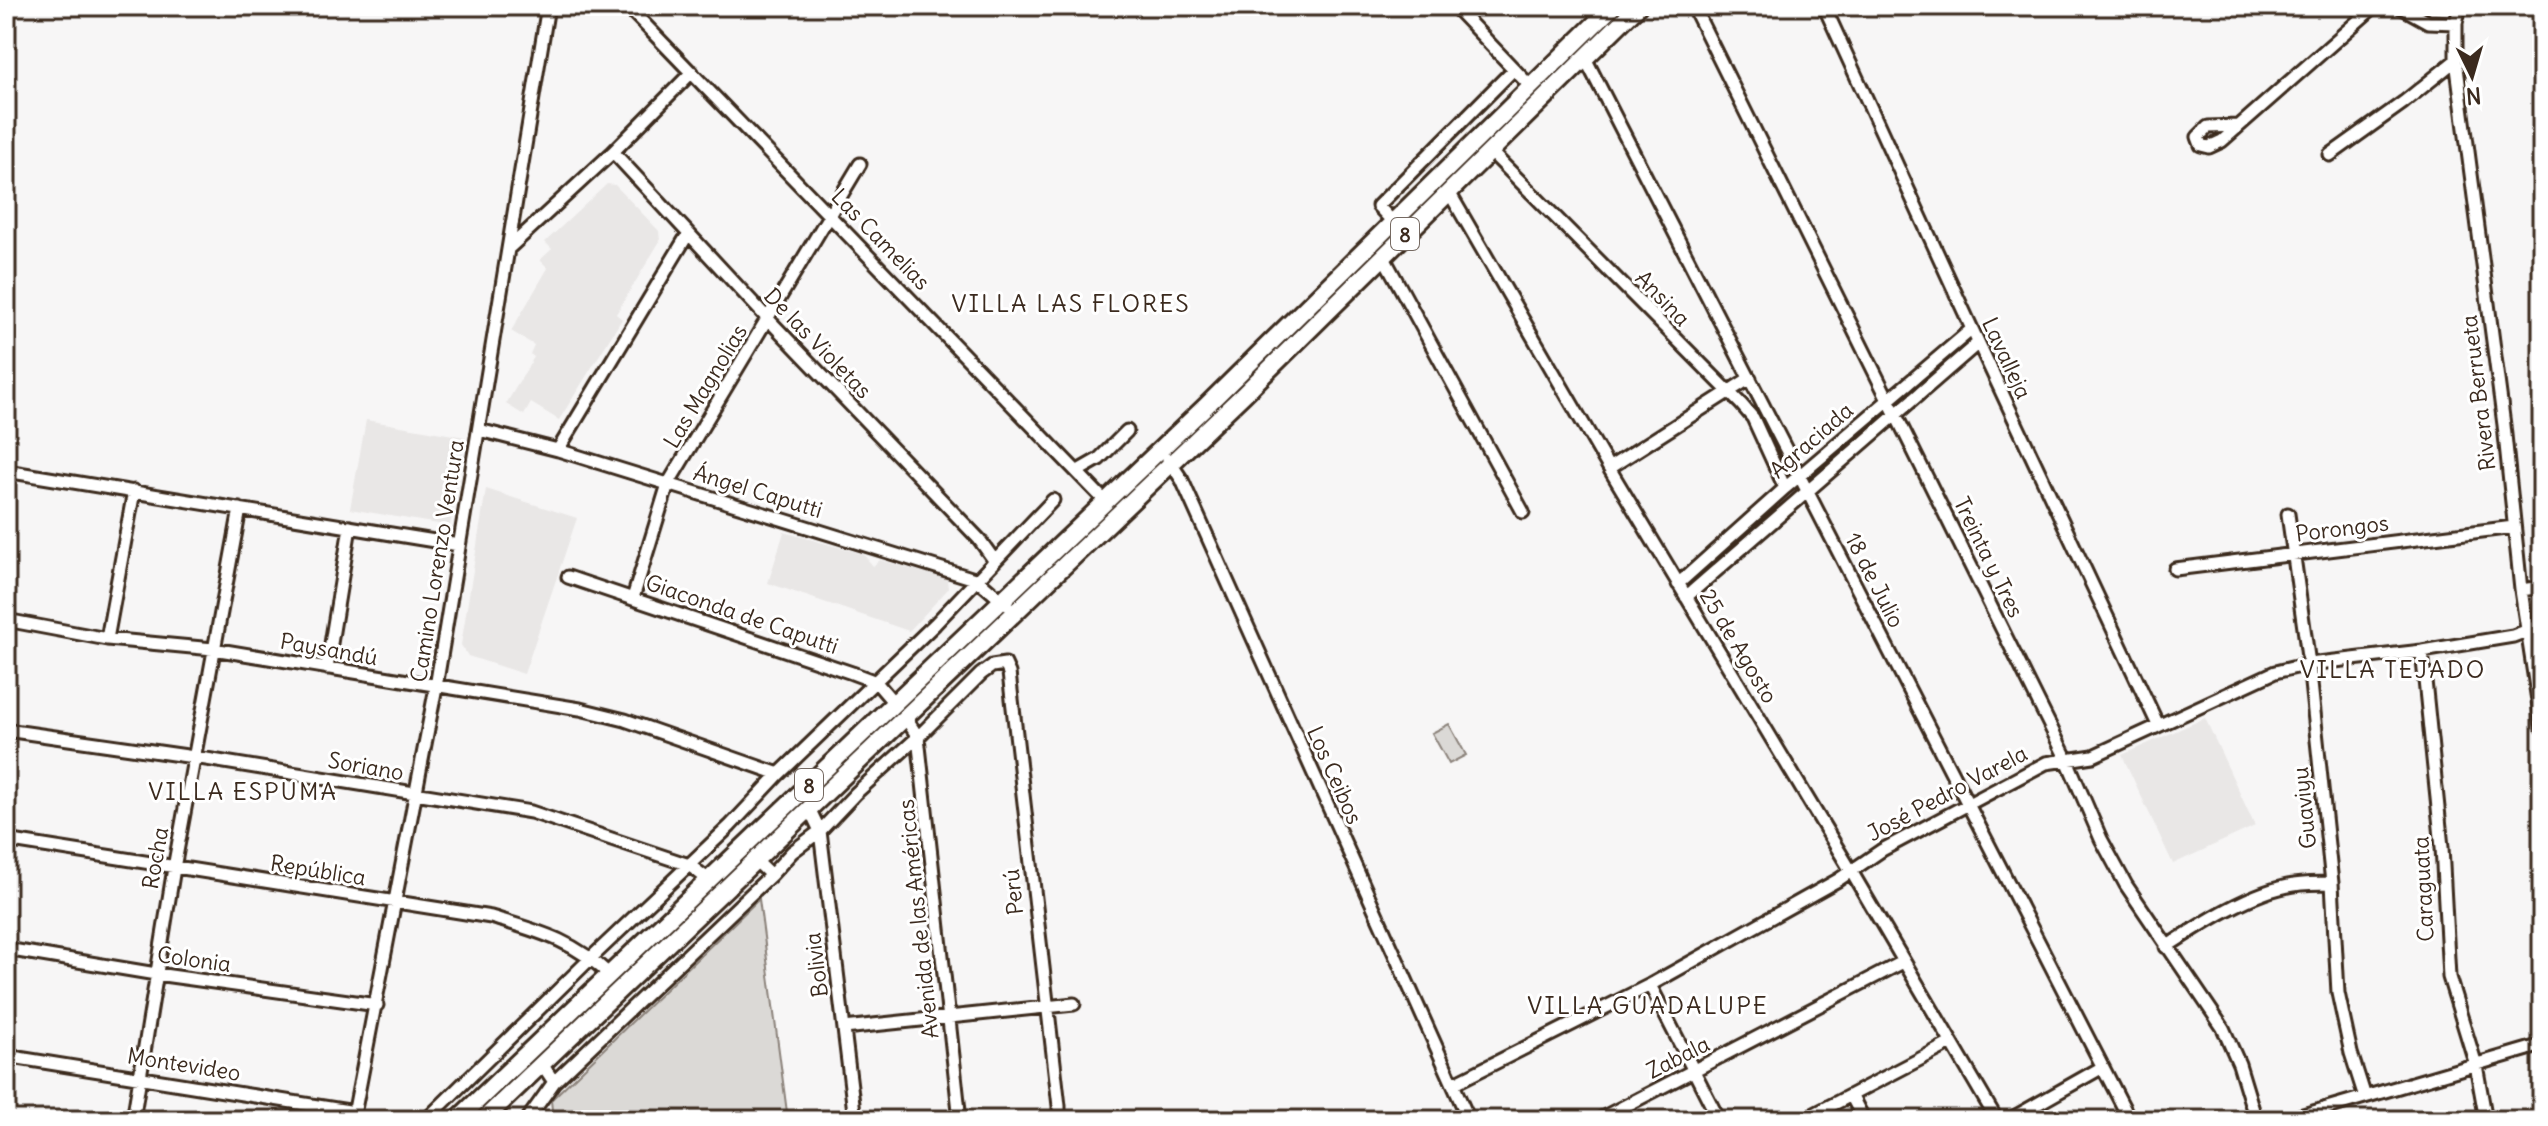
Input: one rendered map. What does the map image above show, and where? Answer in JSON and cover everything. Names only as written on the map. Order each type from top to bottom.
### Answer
[{"type":"highway","name":"8","points":[[483,1120],[1014,612],[1393,222],[1613,6]]},
{"type":"highway","name":"8","points":[[457,1120],[1105,501],[1166,456],[1383,256],[1638,6]]},
{"type":"street","name":"Camino Lorenzo Ventura","points":[[354,1116],[436,687],[548,6]]},
{"type":"street","name":"Las Camelias","points":[[627,6],[1105,501]]},
{"type":"street","points":[[1454,6],[1530,86]]},
{"type":"street","name":"Treinta y Tres","points":[[1693,6],[2067,760],[2101,839],[2166,947],[2223,1028],[2239,1064],[2256,1120]]},
{"type":"street","name":"Lavalleja","points":[[1824,6],[2158,725]]},
{"type":"street","points":[[2238,126],[2375,6]]},
{"type":"street","points":[[2399,6],[2428,22],[2456,23]]},
{"type":"street","name":"Rivera Berrueta","points":[[2460,6],[2456,23],[2456,60],[2504,425],[2521,590],[2542,727]]},
{"type":"street","name":"18 de Julio","points":[[1585,58],[2130,1120]]},
{"type":"street","points":[[2330,155],[2456,60]]},
{"type":"street","points":[[1393,222],[1378,206],[1514,69]]},
{"type":"street","points":[[508,250],[613,152],[692,72]]},
{"type":"street","name":"Ansina","points":[[1490,151],[1753,418],[1785,488]]},
{"type":"street","name":"De las Violetas","points":[[613,152],[979,539],[994,560]]},
{"type":"street","name":"Las Magnolias","points":[[633,598],[668,484],[860,164]]},
{"type":"street","name":"25 de Agosto","points":[[1449,192],[1609,468],[1997,1120]]},
{"type":"street","points":[[558,450],[688,234]]},
{"type":"street","points":[[1383,256],[1523,512]]},
{"type":"street","name":"Agraciada","points":[[1678,584],[1785,488],[1972,329]]},
{"type":"street","name":"Agraciada","points":[[1686,597],[1978,343]]},
{"type":"street","points":[[1609,468],[1750,378]]},
{"type":"street","name":"Ángel Caputti","points":[[479,430],[558,450],[978,580],[1014,612]]},
{"type":"street","points":[[1078,471],[1099,459],[1127,431]]},
{"type":"street","name":"Los Ceibos","points":[[1166,456],[1182,480],[1469,1120]]},
{"type":"street","points":[[6,471],[459,545]]},
{"type":"street","points":[[107,639],[134,491]]},
{"type":"street","points":[[426,1120],[876,682],[1053,500]]},
{"type":"street","name":"Rocha","points":[[133,1120],[174,868],[240,509]]},
{"type":"street","name":"Guaviyu","points":[[2288,514],[2309,664],[2332,883],[2338,993],[2348,1042],[2365,1097]]},
{"type":"street","points":[[327,668],[350,527]]},
{"type":"street","name":"Porongos","points":[[2175,569],[2514,527]]},
{"type":"street","name":"Giaconda de Caputti","points":[[568,577],[876,682]]},
{"type":"street","points":[[2521,590],[2542,587]]},
{"type":"street","name":"Paysandú","points":[[6,620],[107,639],[213,649],[603,714],[779,774]]},
{"type":"street","name":"José Pedro Varela","points":[[1453,1084],[1650,985],[1851,871],[1882,850],[2046,763],[2093,756],[2259,679],[2309,664],[2422,651],[2528,632],[2542,625]]},
{"type":"street","name":"Caraguata","points":[[2422,651],[2442,847],[2449,977],[2476,1065],[2486,1120]]},
{"type":"street","name":"Perú","points":[[918,737],[981,674],[992,666],[1005,664],[1009,673],[1058,1118]]},
{"type":"street","points":[[876,682],[894,703]]},
{"type":"street","name":"Avenida de las Américas","points":[[905,717],[918,737],[960,1120]]},
{"type":"street","name":"Soriano","points":[[6,730],[531,812],[689,865],[709,880]]},
{"type":"street","points":[[527,1120],[554,1082],[792,852],[820,831],[856,793],[918,737]]},
{"type":"street","name":"Bolivia","points":[[809,808],[820,831],[855,1120]]},
{"type":"street","name":"República","points":[[6,840],[491,917],[579,949],[610,975]]},
{"type":"street","points":[[755,860],[771,875]]},
{"type":"street","points":[[2166,947],[2197,926],[2252,899],[2293,885],[2332,883]]},
{"type":"street","name":"Colonia","points":[[6,949],[377,1005]]},
{"type":"street","name":"Zabala","points":[[1598,1120],[1903,962]]},
{"type":"street","points":[[1650,985],[1719,1120]]},
{"type":"street","points":[[844,1028],[1074,1004]]},
{"type":"street","points":[[1803,1120],[1951,1043]]},
{"type":"street","points":[[2286,1120],[2542,1045]]},
{"type":"street","name":"Montevideo","points":[[6,1056],[354,1116]]},
{"type":"street","points":[[542,1064],[554,1082]]},
{"type":"street","points":[[2009,1120],[2101,1068]]},
{"type":"street","points":[[1851,1095],[1864,1120]]},
{"type":"street","points":[[442,1105],[457,1120]]},
{"type":"shaded area","points":[[1621,6],[1630,6],[1192,434],[1295,326]]},
{"type":"shaded area","points":[[607,184],[615,185],[659,231],[660,241],[616,314],[622,319],[559,420],[531,403],[524,415],[506,404],[534,357],[530,354],[534,345],[511,331],[548,268],[540,260],[552,249],[545,242]]},
{"type":"shaded area","points":[[366,420],[465,437],[450,526],[350,509]]},
{"type":"shaded area","points":[[486,489],[577,518],[524,674],[468,656],[461,645]]},
{"type":"shaded area","points":[[784,532],[863,554],[873,566],[880,560],[947,579],[948,589],[909,631],[768,583]]},
{"type":"shaded area","points":[[2205,718],[2255,826],[2173,864],[2122,755]]},
{"type":"shaded area","points":[[1449,724],[1466,755],[1449,764],[1432,733]]},
{"type":"shaded area","points":[[759,899],[788,1120],[553,1120],[551,1100]]},
{"type":"district","name":"VILLA LAS FLORES","points":[[1071,303]]},
{"type":"district","name":"VILLA TEJADO","points":[[2393,669]]},
{"type":"district","name":"VILLA ESPUMA","points":[[243,791]]},
{"type":"district","name":"VILLA GUADALUPE","points":[[1648,1005]]}]
